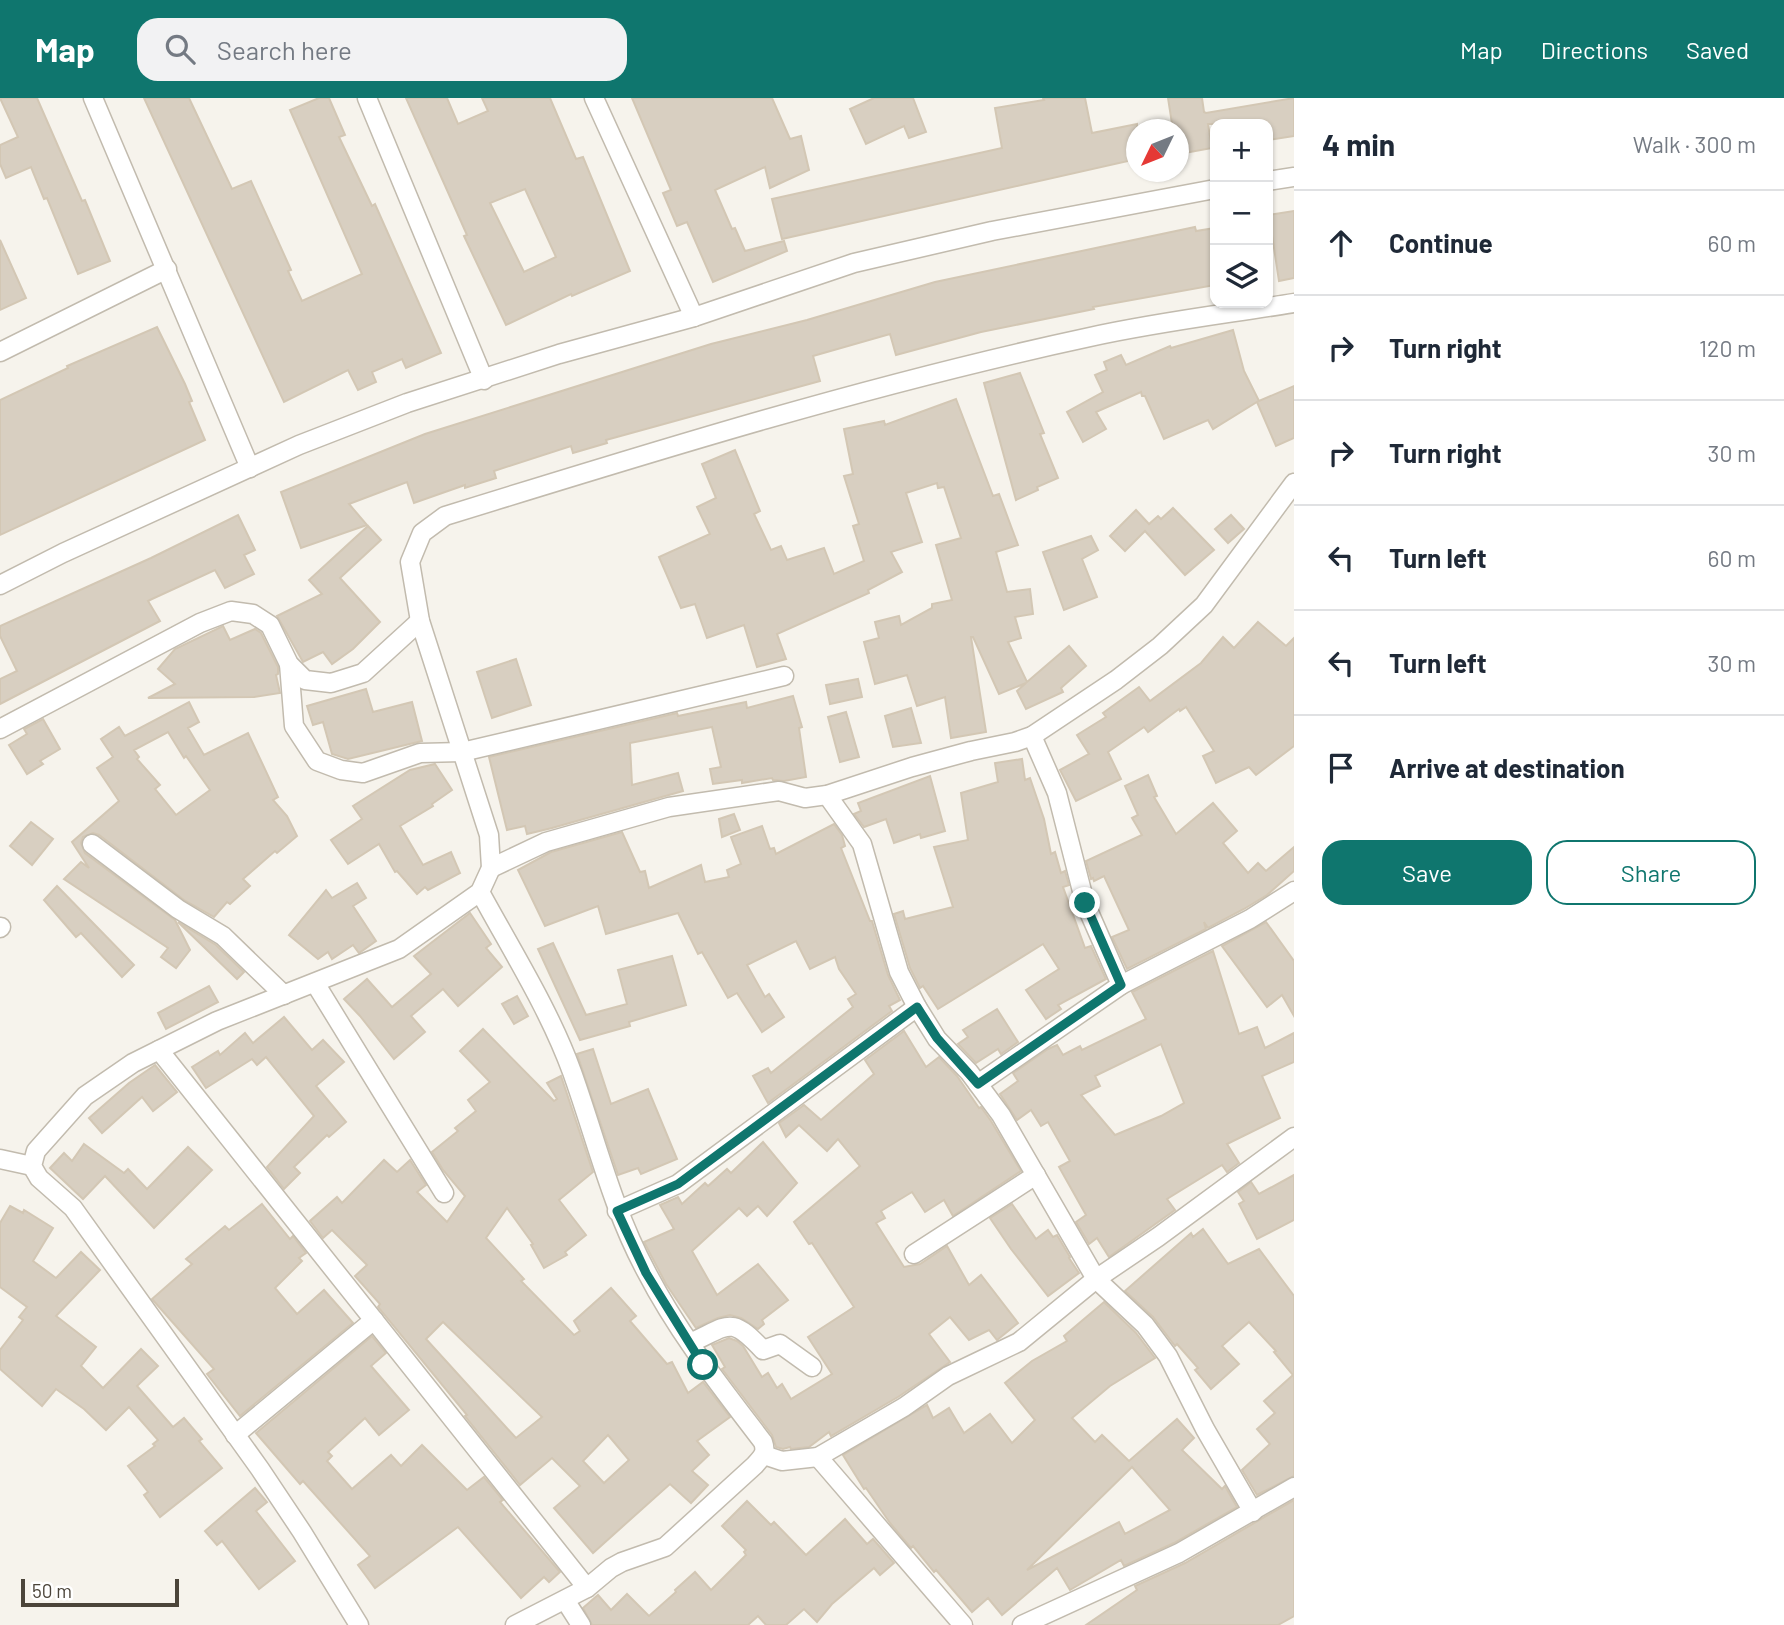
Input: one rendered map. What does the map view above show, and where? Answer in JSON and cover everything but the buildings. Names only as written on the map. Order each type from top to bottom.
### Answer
[{"type":"street","points":[[93,98],[250,468]]},
{"type":"street","points":[[367,98],[484,380]]},
{"type":"street","points":[[594,98],[694,317]]},
{"type":"street","points":[[1273,180],[1294,177]]},
{"type":"street","points":[[0,585],[63,553],[299,445],[407,403],[559,354],[694,317],[855,263],[992,231],[1210,190]]},
{"type":"street","points":[[0,352],[167,269]]},
{"type":"street","points":[[359,1625],[302,1532],[235,1435],[73,1208],[39,1178],[32,1166],[36,1151],[85,1096],[133,1063],[217,1021],[399,949],[480,892],[491,868],[489,835],[420,621],[410,562],[422,533],[445,516],[685,442],[888,384],[1092,336],[1294,303]]},
{"type":"street","points":[[491,868],[546,842],[668,807],[779,791],[806,798],[827,795],[947,757],[1032,736],[1116,680],[1160,646],[1204,605],[1294,483]]},
{"type":"street","points":[[0,729],[200,623],[231,611],[253,614],[270,625],[289,664],[305,680],[331,683],[363,673],[420,621]]},
{"type":"street","points":[[289,664],[293,726],[317,761],[341,771],[363,773],[420,753],[462,752],[783,676]]},
{"type":"street","points":[[1032,736],[1057,793],[1085,903],[1121,985]]},
{"type":"street","points":[[827,795],[862,844],[899,972],[917,1007],[937,1038],[978,1084],[1001,1115],[1096,1279],[1145,1325],[1168,1356],[1205,1429],[1253,1512]]},
{"type":"street","points":[[92,844],[178,909],[223,936],[284,995]]},
{"type":"street","points":[[978,1084],[1121,985],[1250,919],[1294,891]]},
{"type":"street","points":[[480,892],[554,1030],[571,1071],[617,1211],[646,1273],[703,1365],[763,1442],[765,1449],[764,1455],[674,1540],[651,1553],[611,1568],[587,1588],[515,1625]]},
{"type":"street","points":[[315,983],[444,1193]]},
{"type":"street","points":[[617,1211],[678,1184],[917,1007]]},
{"type":"street","points":[[159,1050],[587,1588]]},
{"type":"street","points":[[764,1455],[782,1461],[818,1457],[904,1407],[948,1376],[1019,1342],[1096,1279],[1294,1138]]},
{"type":"street","points":[[0,1159],[32,1166]]},
{"type":"street","points":[[914,1254],[1035,1175]]},
{"type":"street","points":[[235,1435],[374,1320]]},
{"type":"street","points":[[690,1343],[729,1326],[736,1326],[742,1328],[763,1350],[780,1344],[812,1367]]},
{"type":"street","points":[[818,1457],[963,1625]]},
{"type":"street","points":[[1022,1625],[1179,1553],[1294,1487]]},
{"type":"street","points":[[565,1600],[581,1625]]},
{"type":"route","points":[[703,1365],[646,1273],[617,1211],[678,1184],[917,1007],[937,1038],[978,1084],[1121,985],[1085,903]]}]
